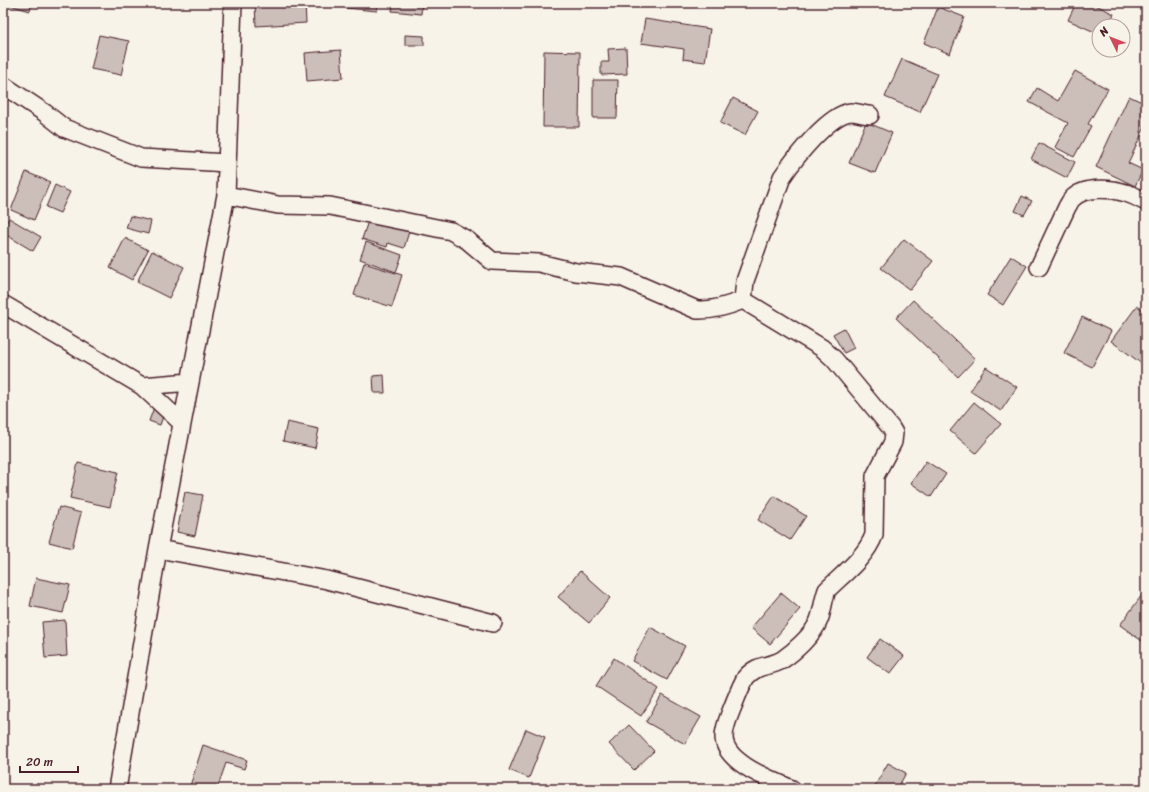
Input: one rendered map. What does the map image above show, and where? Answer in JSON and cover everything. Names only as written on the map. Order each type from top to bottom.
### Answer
[{"type":"street","points":[[117,789],[158,549],[226,195],[233,3]]},
{"type":"street","points":[[3,85],[45,113],[64,128],[141,158],[227,162]]},
{"type":"street","points":[[743,300],[745,280],[782,177],[789,166],[819,132],[836,117],[851,112],[870,116]]},
{"type":"street","points":[[1039,267],[1067,207],[1072,199],[1079,194],[1089,191],[1117,191],[1127,193],[1146,202]]},
{"type":"street","points":[[226,195],[278,205],[330,206],[450,231],[467,240],[492,261],[539,263],[576,272],[621,277],[697,310],[713,309],[743,300],[822,348],[834,359],[882,416],[894,433],[893,442],[875,476],[874,535],[871,544],[864,553],[826,590],[819,621],[798,648],[782,660],[759,667],[746,677],[725,728],[724,738],[725,745],[745,767],[792,789]]},
{"type":"street","points":[[3,304],[142,386],[182,424]]},
{"type":"street","points":[[142,386],[190,382]]},
{"type":"street","points":[[158,549],[327,580],[493,623]]},
{"type":"building","points":[[3,3],[32,3],[30,11]]},
{"type":"building","points":[[255,3],[305,3],[306,23],[256,26]]},
{"type":"building","points":[[345,3],[378,3],[377,11],[345,8]]},
{"type":"building","points":[[393,3],[422,3],[421,14],[392,11]]},
{"type":"building","points":[[1076,3],[1092,3],[1114,14],[1112,18],[1091,18],[1091,30],[1068,20]]},
{"type":"building","points":[[938,7],[964,17],[950,54],[924,43]]},
{"type":"building","points":[[645,19],[710,29],[705,62],[683,59],[684,49],[641,43]]},
{"type":"building","points":[[99,35],[129,41],[121,75],[91,69]]},
{"type":"building","points":[[405,35],[424,36],[424,45],[405,45]]},
{"type":"building","points":[[626,48],[627,74],[601,75],[601,62],[609,62],[608,49]]},
{"type":"building","points":[[341,50],[343,78],[307,81],[305,53]]},
{"type":"building","points":[[544,51],[580,52],[579,127],[543,127]]},
{"type":"building","points":[[902,59],[937,74],[920,112],[885,97]]},
{"type":"building","points":[[1075,71],[1108,89],[1088,124],[1091,126],[1074,157],[1055,147],[1068,123],[1029,102],[1037,88],[1058,101]]},
{"type":"building","points":[[593,80],[618,80],[617,118],[593,118]]},
{"type":"building","points":[[1129,96],[1146,104],[1146,125],[1128,163],[1143,170],[1135,186],[1096,167]]},
{"type":"building","points":[[733,98],[758,111],[745,135],[720,123]]},
{"type":"building","points":[[866,122],[892,133],[875,173],[849,163]]},
{"type":"building","points":[[1039,143],[1075,162],[1067,178],[1031,159]]},
{"type":"building","points":[[26,172],[50,182],[34,220],[11,210]]},
{"type":"building","points":[[55,185],[70,192],[60,213],[46,207]]},
{"type":"building","points":[[1022,196],[1032,201],[1024,215],[1015,211]]},
{"type":"building","points":[[371,212],[411,225],[404,248],[388,243],[387,247],[362,239]]},
{"type":"building","points":[[130,216],[151,221],[148,234],[126,228]]},
{"type":"building","points":[[9,218],[41,237],[33,251],[3,233],[3,229]]},
{"type":"building","points":[[125,238],[148,250],[132,280],[110,268]]},
{"type":"building","points":[[904,239],[933,261],[910,290],[881,268]]},
{"type":"building","points":[[366,242],[402,255],[396,272],[360,259]]},
{"type":"building","points":[[152,251],[184,267],[169,298],[137,282]]},
{"type":"building","points":[[1011,256],[1027,266],[1003,305],[987,295]]},
{"type":"building","points":[[364,263],[402,275],[392,307],[354,295]]},
{"type":"building","points":[[913,300],[975,359],[958,377],[896,318]]},
{"type":"building","points":[[1137,306],[1146,312],[1146,367],[1111,341]]},
{"type":"building","points":[[1082,317],[1111,331],[1092,367],[1064,353]]},
{"type":"building","points":[[844,328],[854,348],[844,353],[833,334]]},
{"type":"building","points":[[986,367],[1017,387],[1001,411],[970,391]]},
{"type":"building","points":[[384,375],[385,393],[374,393],[373,376]]},
{"type":"building","points":[[157,399],[168,402],[160,425],[149,421]]},
{"type":"building","points":[[974,402],[1001,424],[976,453],[950,431]]},
{"type":"building","points":[[287,422],[319,429],[315,448],[283,441]]},
{"type":"building","points":[[926,461],[946,474],[931,497],[911,483]]},
{"type":"building","points":[[78,463],[118,472],[110,507],[70,498]]},
{"type":"building","points":[[185,492],[203,495],[195,536],[177,532]]},
{"type":"building","points":[[774,496],[806,516],[790,540],[758,520]]},
{"type":"building","points":[[59,507],[81,513],[72,548],[49,542]]},
{"type":"building","points":[[580,571],[610,598],[589,623],[558,597]]},
{"type":"building","points":[[36,578],[70,585],[63,613],[30,606]]},
{"type":"building","points":[[781,593],[800,609],[770,644],[751,628]]},
{"type":"building","points":[[1142,595],[1146,598],[1146,644],[1120,625]]},
{"type":"building","points":[[65,620],[67,656],[45,658],[42,622]]},
{"type":"building","points":[[650,627],[685,646],[667,680],[632,661]]},
{"type":"building","points":[[880,639],[904,656],[890,674],[867,657]]},
{"type":"building","points":[[614,658],[659,689],[641,716],[596,686]]},
{"type":"building","points":[[662,695],[701,717],[685,744],[646,722]]},
{"type":"building","points":[[629,725],[654,751],[634,770],[609,744]]},
{"type":"building","points":[[526,729],[545,737],[529,778],[509,770]]},
{"type":"building","points":[[203,745],[247,760],[244,769],[226,763],[217,789],[198,789],[190,786]]},
{"type":"building","points":[[888,763],[906,773],[897,789],[873,789]]}]
